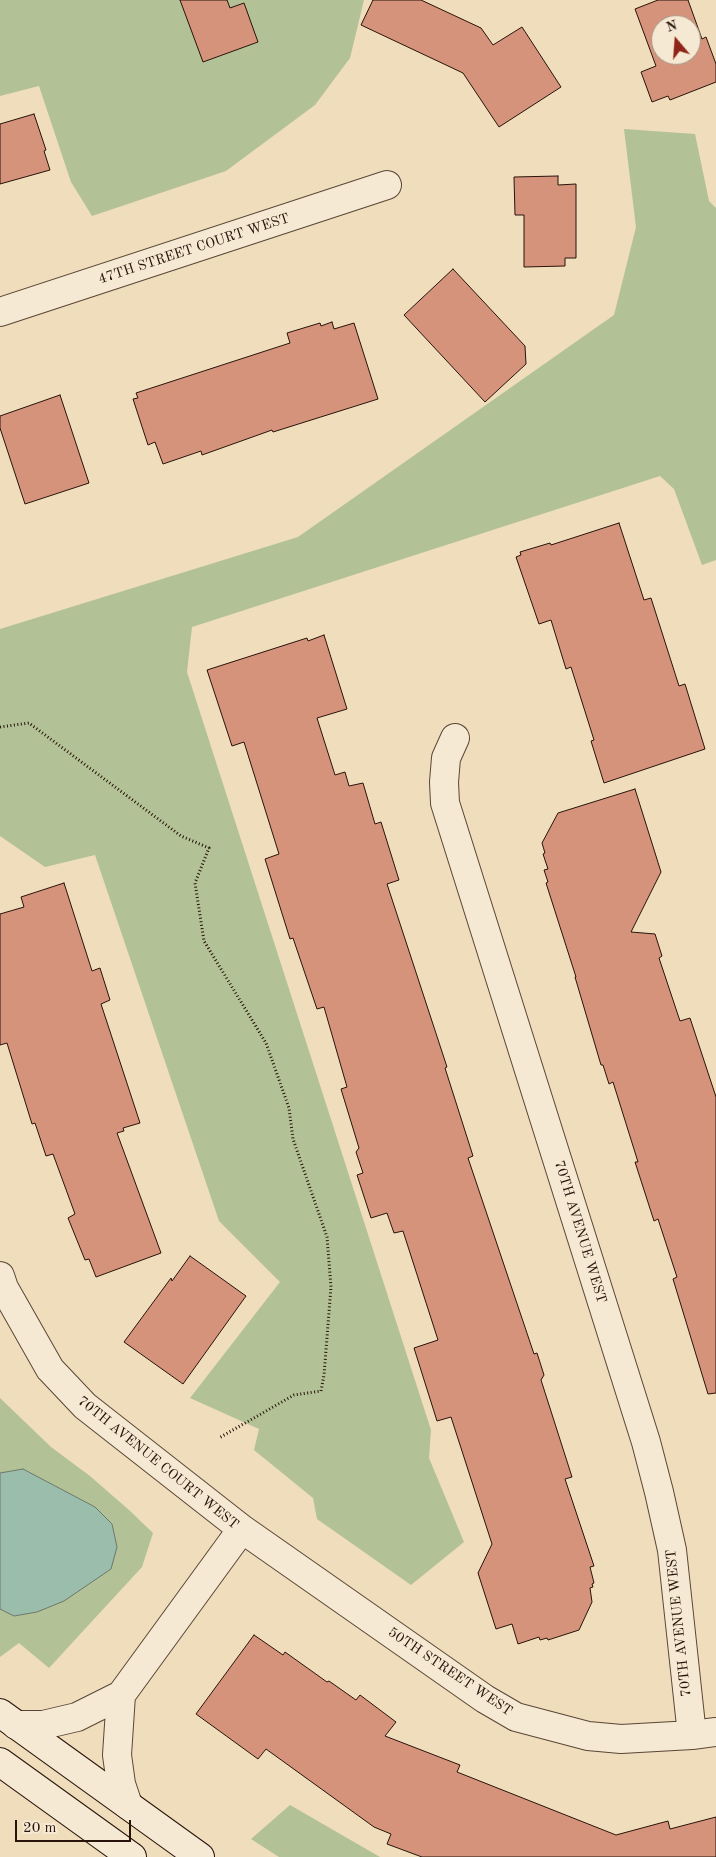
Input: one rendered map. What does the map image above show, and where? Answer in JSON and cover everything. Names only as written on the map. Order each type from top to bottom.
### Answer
[{"type":"street","name":"47TH STREET COURT WEST","points":[[0,312],[387,186]]},
{"type":"street","name":"70TH AVENUE WEST","points":[[455,738],[446,758],[445,803],[646,1442],[672,1550],[704,1733]]},
{"type":"street","name":"70TH AVENUE COURT WEST","points":[[0,1276],[4,1288],[50,1369],[85,1406],[242,1529],[121,1695],[77,1717],[43,1725],[8,1719]]},
{"type":"street","name":"50TH STREET WEST","points":[[242,1529],[485,1699],[516,1717],[579,1734],[603,1738],[621,1739],[704,1733]]},
{"type":"street","points":[[121,1695],[116,1755],[121,1784],[128,1805]]},
{"type":"street","points":[[8,1719],[200,1857]]},
{"type":"street","points":[[0,1762],[132,1857]]},
{"type":"path","points":[[0,727],[29,723],[181,836],[208,848],[195,883],[204,941],[266,1043],[289,1108],[293,1139],[327,1238],[331,1287],[321,1391],[294,1395],[219,1438]]},
{"type":"shaded area","points":[[0,0],[364,0],[350,58],[315,105],[226,171],[92,216],[71,182],[39,86],[0,96]]},
{"type":"shaded area","points":[[624,129],[695,134],[709,201],[716,208],[716,560],[702,565],[674,489],[660,476],[192,627],[187,672],[431,1430],[429,1458],[464,1542],[411,1585],[317,1519],[313,1498],[254,1450],[259,1429],[190,1398],[280,1282],[219,1221],[95,855],[45,867],[0,836],[0,629],[298,537],[614,315],[636,227]]},
{"type":"shaded area","points":[[0,1398],[51,1447],[90,1476],[153,1533],[142,1567],[49,1668],[19,1643],[0,1657]]},
{"type":"shaded area","points":[[23,1469],[95,1507],[112,1524],[117,1547],[111,1569],[64,1601],[37,1612],[14,1616],[0,1609],[0,1473]]},
{"type":"shaded area","points":[[290,1805],[380,1857],[279,1857],[251,1839]]},
{"type":"building","points":[[180,0],[227,0],[230,8],[244,3],[258,42],[203,62]]},
{"type":"building","points":[[373,0],[421,0],[481,28],[493,45],[522,27],[561,87],[499,127],[463,73],[361,25]]},
{"type":"building","points":[[658,0],[688,0],[693,15],[651,15],[651,52],[635,9]]},
{"type":"building","points":[[701,36],[702,39],[706,37],[716,64],[716,82],[670,100],[668,96],[652,102],[641,72],[656,66],[701,65]]},
{"type":"building","points":[[34,114],[46,150],[44,151],[50,170],[0,184],[0,124]]},
{"type":"building","points":[[558,176],[558,185],[576,184],[576,258],[565,258],[565,266],[524,267],[524,215],[515,215],[514,177]]},
{"type":"building","points":[[453,269],[525,346],[526,364],[485,402],[404,315]]},
{"type":"building","points":[[332,322],[334,329],[354,323],[378,399],[273,432],[272,430],[202,455],[201,451],[163,464],[155,442],[148,445],[133,399],[138,398],[136,393],[290,343],[287,333],[320,323],[321,326]]},
{"type":"building","points":[[60,395],[89,483],[25,504],[0,428],[0,416]]},
{"type":"building","points":[[619,523],[644,600],[651,598],[679,686],[685,684],[705,749],[604,783],[591,741],[594,740],[571,667],[566,669],[551,620],[539,624],[516,557],[521,555],[520,552],[550,543],[551,545]]},
{"type":"building","points":[[324,635],[347,709],[317,718],[335,775],[345,772],[349,786],[363,783],[375,824],[381,822],[399,880],[387,884],[447,1067],[445,1068],[473,1156],[468,1158],[534,1354],[537,1353],[544,1375],[541,1380],[572,1477],[565,1479],[594,1566],[590,1567],[594,1583],[592,1584],[593,1587],[590,1588],[592,1602],[579,1630],[548,1640],[547,1638],[540,1640],[539,1637],[518,1644],[512,1624],[496,1629],[478,1573],[492,1544],[451,1417],[437,1421],[414,1348],[438,1340],[403,1231],[394,1233],[387,1213],[371,1218],[357,1175],[363,1173],[356,1152],[359,1148],[341,1089],[347,1087],[324,1007],[317,1009],[293,938],[290,939],[265,859],[279,854],[244,742],[232,746],[207,670],[307,638],[308,641]]},
{"type":"building","points":[[635,789],[661,872],[631,932],[655,934],[662,956],[659,958],[680,1021],[690,1018],[716,1097],[716,1393],[708,1394],[673,1279],[677,1277],[658,1219],[654,1221],[635,1162],[638,1162],[613,1082],[609,1084],[603,1065],[601,1065],[576,977],[546,883],[548,882],[544,870],[548,869],[542,843],[558,813]]},
{"type":"building","points":[[64,883],[92,971],[100,968],[110,1000],[101,1004],[140,1123],[123,1128],[124,1131],[117,1133],[161,1253],[96,1277],[89,1259],[85,1260],[68,1218],[75,1214],[53,1154],[46,1156],[35,1123],[32,1124],[7,1043],[0,1045],[0,914],[24,907],[21,897]]},
{"type":"building","points":[[190,1256],[246,1296],[183,1384],[124,1342],[171,1278],[172,1281]]},
{"type":"building","points":[[254,1635],[283,1655],[285,1652],[356,1700],[360,1695],[396,1722],[385,1736],[460,1765],[457,1772],[616,1835],[668,1821],[670,1829],[716,1817],[716,1857],[422,1857],[387,1844],[391,1834],[374,1827],[266,1749],[258,1759],[196,1714]]}]
